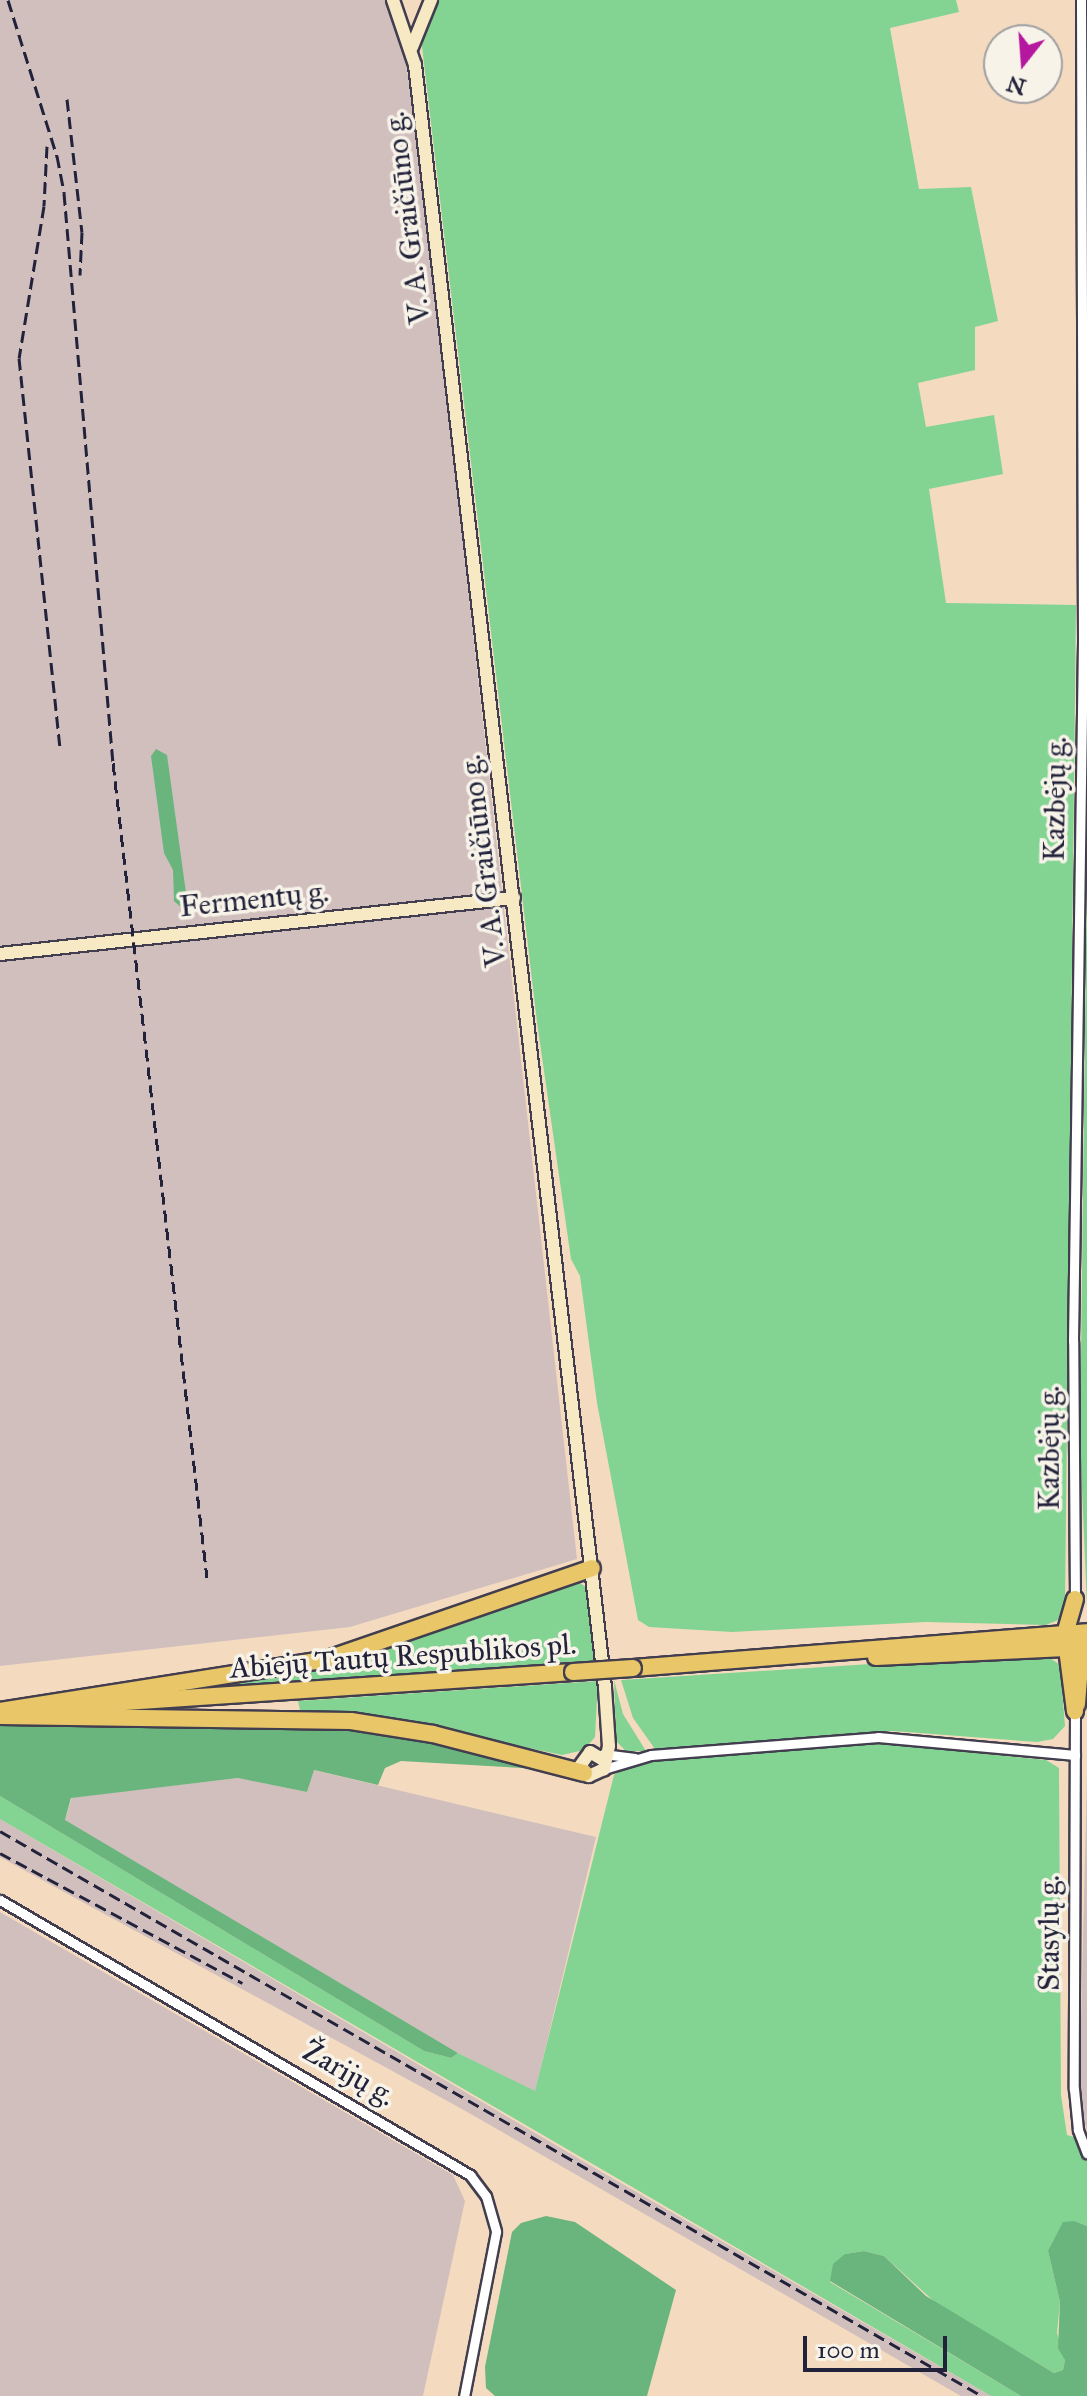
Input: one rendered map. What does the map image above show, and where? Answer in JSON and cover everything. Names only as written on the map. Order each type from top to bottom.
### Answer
[{"type":"highway","points":[[0,1712],[328,1659],[592,1568]]},
{"type":"highway","points":[[1075,1599],[1078,1640],[1075,1711]]},
{"type":"highway","name":"Abiejų Tautų Respublikos pl.","points":[[0,1712],[1078,1640]]},
{"type":"highway","points":[[0,1712],[351,1721],[433,1734],[584,1773]]},
{"type":"main road","name":"V. A. Graičiūno g.","points":[[393,0],[411,50],[592,1568],[607,1720],[601,1758],[581,1761],[584,1773]]},
{"type":"main road","points":[[411,50],[431,0]]},
{"type":"main road","name":"Fermentų g.","points":[[0,954],[514,898]]},
{"type":"main road","points":[[584,1773],[597,1776],[601,1758]]},
{"type":"street","name":"Kazbėjų g.","points":[[1075,1599],[1073,1341],[1083,639],[1081,0]]},
{"type":"street","points":[[1073,1341],[1087,1340]]},
{"type":"street","name":"Stasylų g.","points":[[1075,1711],[1074,2089],[1078,2130],[1087,2153]]},
{"type":"street","points":[[601,1758],[635,1758],[878,1737],[1075,1755]]},
{"type":"street","points":[[601,1758],[635,1758]]},
{"type":"street","name":"Žarijų g.","points":[[0,1900],[470,2175],[486,2196],[496,2232],[464,2396]]},
{"type":"shaded area","points":[[0,0],[385,0],[404,55],[414,107],[577,1559],[350,1627],[0,1666]]},
{"type":"shaded area","points":[[313,1770],[596,1837],[535,2092],[458,2053],[65,1821],[72,1797],[239,1778],[307,1792]]},
{"type":"shaded area","points":[[1087,1775],[1087,2131],[1079,2103]]},
{"type":"shaded area","points":[[0,1819],[991,2396],[961,2396],[462,2109],[0,1857]]},
{"type":"shaded area","points":[[0,1912],[453,2175],[465,2201],[423,2396],[0,2396]]},
{"type":"green space","points":[[438,0],[956,0],[959,12],[890,28],[919,189],[971,187],[998,321],[975,327],[975,370],[918,383],[926,427],[994,415],[1003,474],[929,489],[946,603],[1076,605],[1065,1601],[1058,1620],[1046,1625],[925,1622],[732,1632],[649,1627],[638,1620],[597,1403],[580,1276],[571,1259],[537,1022],[421,38]]},
{"type":"green space","points":[[156,749],[167,755],[187,900],[182,908],[174,901],[173,870],[164,853],[151,756]]},
{"type":"green space","points":[[1087,865],[1087,1605],[1080,1442]]},
{"type":"green space","points":[[572,1578],[586,1587],[594,1661],[181,1689],[366,1656]]},
{"type":"green space","points":[[1043,1653],[1060,1665],[1065,1726],[1053,1739],[1037,1742],[893,1731],[655,1749],[633,1718],[621,1680]]},
{"type":"green space","points":[[614,1680],[623,1714],[646,1751],[626,1751],[616,1741]]},
{"type":"green space","points":[[598,1681],[595,1737],[584,1750],[562,1755],[429,1727],[300,1710],[298,1701]]},
{"type":"green space","points":[[322,1723],[432,1739],[539,1769],[401,1761],[385,1768],[378,1785],[314,1770],[307,1792],[238,1778],[71,1798],[65,1820],[458,2053],[451,2058],[424,2051],[0,1796],[0,1726]]},
{"type":"green space","points":[[877,1743],[1046,1760],[1059,1768],[1061,2095],[1067,2135],[1087,2141],[1087,2226],[1075,2221],[1048,2251],[1060,2302],[1057,2333],[1065,2360],[1063,2370],[1054,2373],[937,2304],[884,2256],[864,2251],[845,2254],[830,2282],[1021,2396],[991,2396],[0,1819],[0,1796],[424,2051],[451,2058],[458,2053],[535,2091],[614,1775],[629,1765],[680,1757]]},
{"type":"green space","points":[[546,2216],[575,2222],[676,2290],[647,2396],[495,2396],[486,2388],[485,2367],[512,2232],[521,2223]]},
{"type":"green space","points":[[1075,2221],[1087,2226],[1087,2396],[1021,2396],[830,2281],[833,2264],[845,2254],[864,2251],[884,2256],[926,2296],[1054,2373],[1063,2370],[1065,2360],[1058,2348],[1060,2302],[1048,2251],[1063,2222]]},
{"type":"railway","points":[[8,0],[57,156],[64,193],[113,763],[207,1578]]},
{"type":"railway","points":[[67,99],[82,232],[80,275]]},
{"type":"railway","points":[[47,146],[44,206],[19,358],[60,746]]},
{"type":"railway","points":[[0,1831],[982,2396]]},
{"type":"railway","points":[[0,1853],[242,1983]]}]
